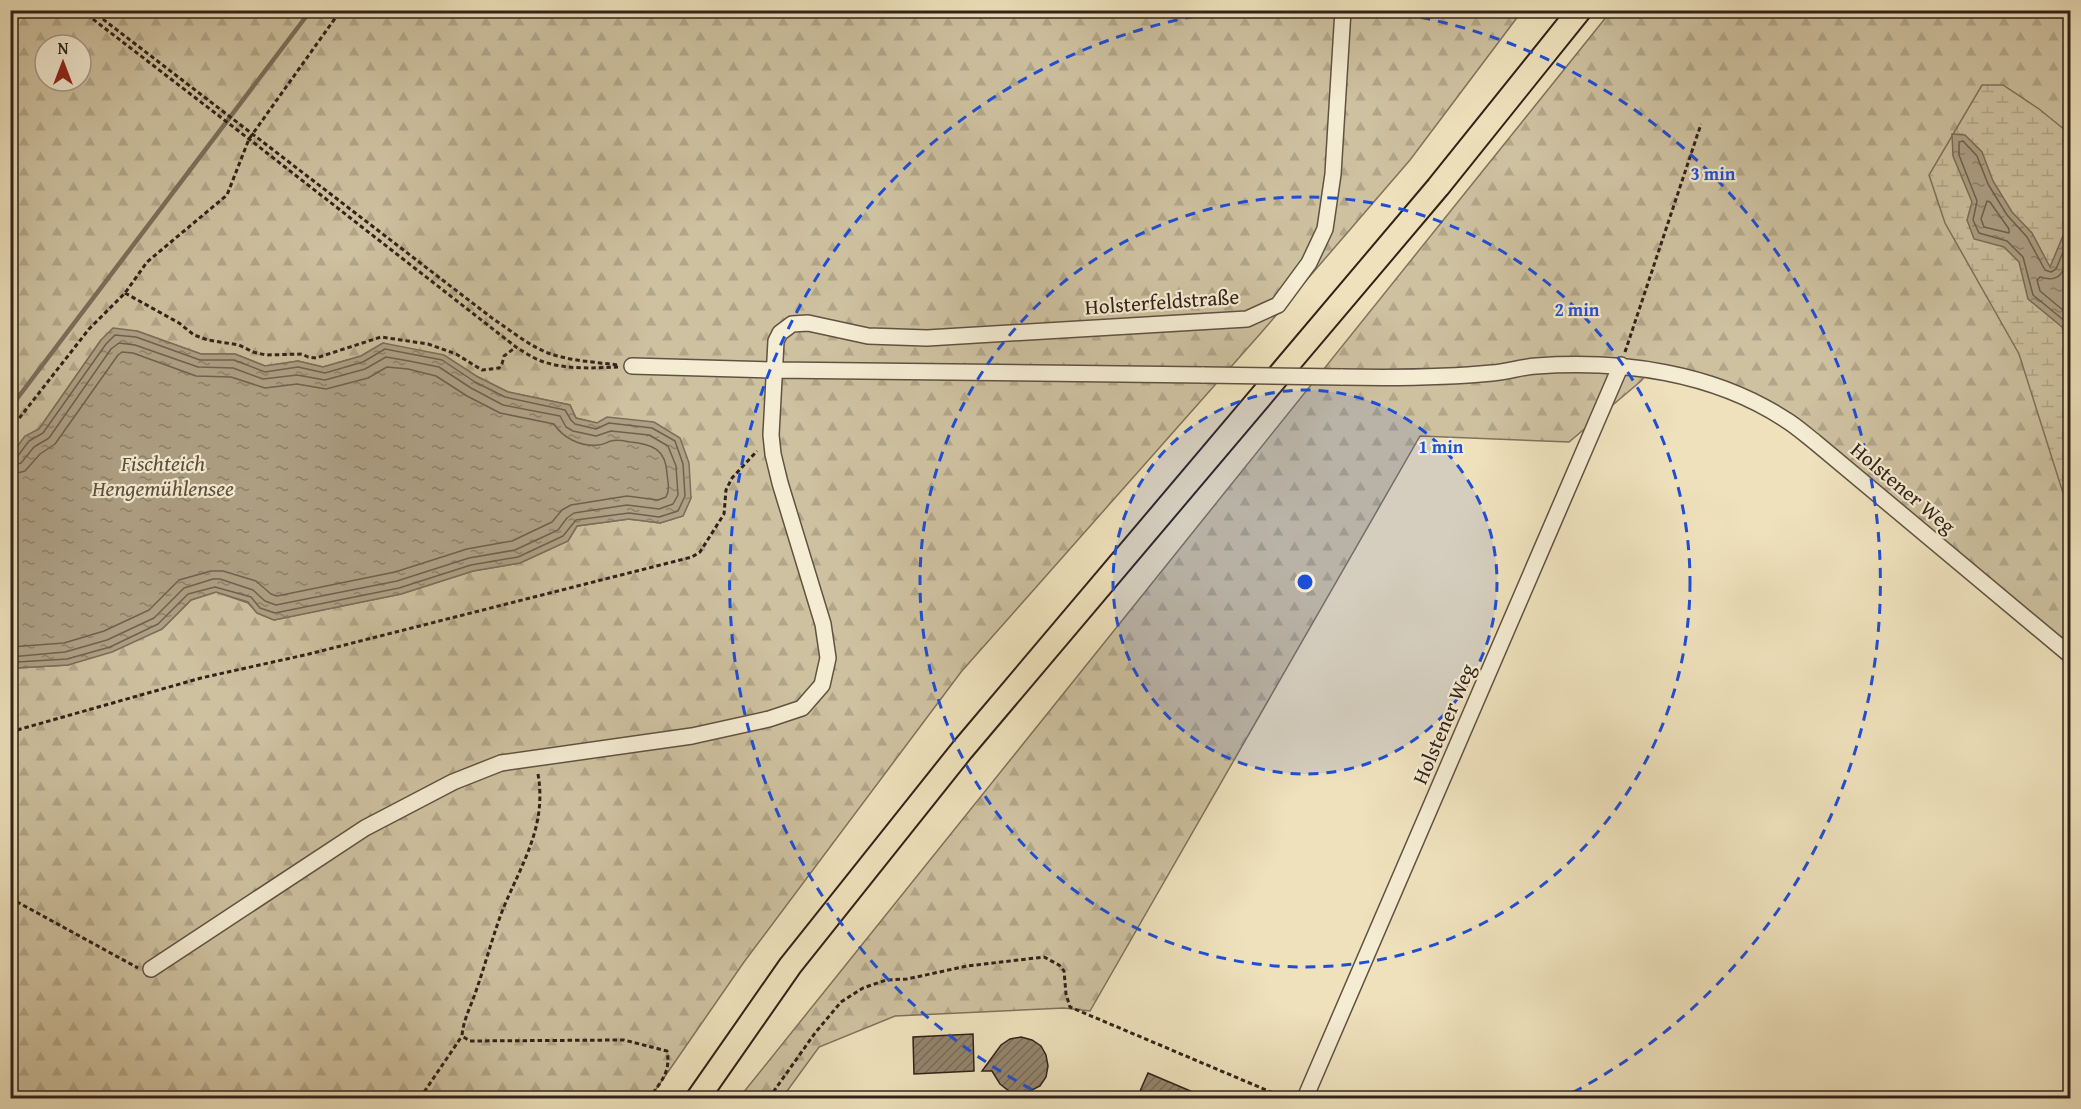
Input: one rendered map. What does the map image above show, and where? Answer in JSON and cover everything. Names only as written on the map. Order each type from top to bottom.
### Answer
[{"type":"main road","points":[[698,1098],[790,966],[962,750],[1438,187],[1580,10]]},
{"type":"street","name":"Holsterfeldstraße","points":[[774,370],[776,341],[780,333],[792,324],[808,323],[868,336],[927,338],[1247,319],[1278,305],[1309,263],[1325,229],[1333,174],[1343,10]]},
{"type":"street","name":"Holstener Weg","points":[[774,370],[1409,378],[1494,373],[1535,366],[1621,365],[1685,377],[1755,402],[1786,420],[2070,655]]},
{"type":"street","name":"Holstener Weg","points":[[1305,1098],[1621,365]]},
{"type":"street","points":[[151,969],[364,828],[453,782],[501,763],[692,736],[769,719],[802,708],[822,685],[828,658],[823,624],[780,483],[771,435],[774,370],[632,366]]},
{"type":"path","points":[[81,10],[516,347],[541,361],[566,366],[585,369],[632,366]]},
{"type":"path","points":[[91,10],[492,318],[530,344],[569,359],[632,366]]},
{"type":"path","points":[[10,430],[90,329],[125,293],[147,262],[227,195],[249,139],[341,10]]},
{"type":"path","points":[[1621,365],[1701,123]]},
{"type":"path","points":[[125,293],[179,323],[194,335],[208,340],[239,345],[266,355],[302,354],[316,358],[381,337],[428,344],[456,354],[482,370],[499,369],[504,356],[516,347]]},
{"type":"path","points":[[10,732],[201,678],[309,654],[692,557],[700,552],[724,514],[726,489],[732,478],[771,435]]},
{"type":"path","points":[[420,1098],[462,1036],[463,1025],[471,1008],[502,912],[535,835],[540,814],[540,787],[535,758]]},
{"type":"path","points":[[10,898],[117,958],[138,968],[151,969]]},
{"type":"path","points":[[769,1098],[815,1033],[841,1002],[863,988],[886,980],[916,978],[967,966],[1044,957],[1059,965],[1064,971],[1066,994],[1070,1007],[1285,1098]]},
{"type":"path","points":[[462,1036],[470,1041],[624,1040],[667,1051],[670,1064],[663,1079],[649,1098]]},
{"type":"green space","points":[[11,11],[1522,11],[1410,160],[1260,334],[961,672],[744,962],[650,1098],[11,1098],[10,673],[17,668],[68,665],[162,629],[191,600],[216,592],[248,603],[257,613],[274,620],[401,594],[473,571],[520,563],[568,541],[577,526],[629,519],[660,523],[683,516],[691,497],[597,423],[576,418],[570,405],[508,392],[478,377],[383,343],[361,356],[323,367],[298,361],[265,366],[235,354],[201,354],[137,331],[101,340],[39,429],[25,437],[11,455]]},
{"type":"green space","points":[[1611,11],[2070,11],[2070,654],[1788,418],[1653,367],[1641,381],[1569,442],[1420,436],[1090,1011],[1064,1008],[895,1016],[819,1047],[782,1098],[739,1098]]},
{"type":"green space","points":[[1982,85],[2003,85],[2039,109],[2070,134],[2070,515],[2019,354],[1945,223],[1929,175]]},
{"type":"water","points":[[1952,134],[1965,135],[1982,152],[1993,181],[2012,212],[2032,233],[2050,267],[2070,219],[2070,346],[2062,327],[2028,299],[2019,262],[2004,247],[1974,239],[1967,220],[1972,202],[1953,156]]},
{"type":"water","name":"Fischteich Hengemühlensee","points":[[113,328],[137,331],[201,354],[235,354],[265,366],[298,361],[323,367],[361,356],[383,343],[444,355],[478,377],[508,392],[570,405],[576,418],[597,423],[607,417],[654,422],[680,438],[689,463],[691,498],[683,516],[660,523],[629,519],[577,526],[568,541],[520,563],[473,571],[401,594],[274,620],[257,613],[248,602],[216,592],[191,600],[162,629],[112,652],[68,665],[17,668],[11,673],[11,455],[25,436],[39,429],[101,340]]},
{"type":"building","points":[[973,1034],[974,1071],[914,1074],[913,1037]]},
{"type":"building","points":[[1021,1037],[1041,1046],[1048,1066],[1046,1077],[1040,1086],[1020,1093],[1009,1091],[1000,1084],[992,1071],[982,1071],[1001,1045],[1010,1039]]},
{"type":"building","points":[[1148,1073],[1207,1098],[1137,1098]]},
{"type":"waterway","points":[[10,408],[311,10]]}]
